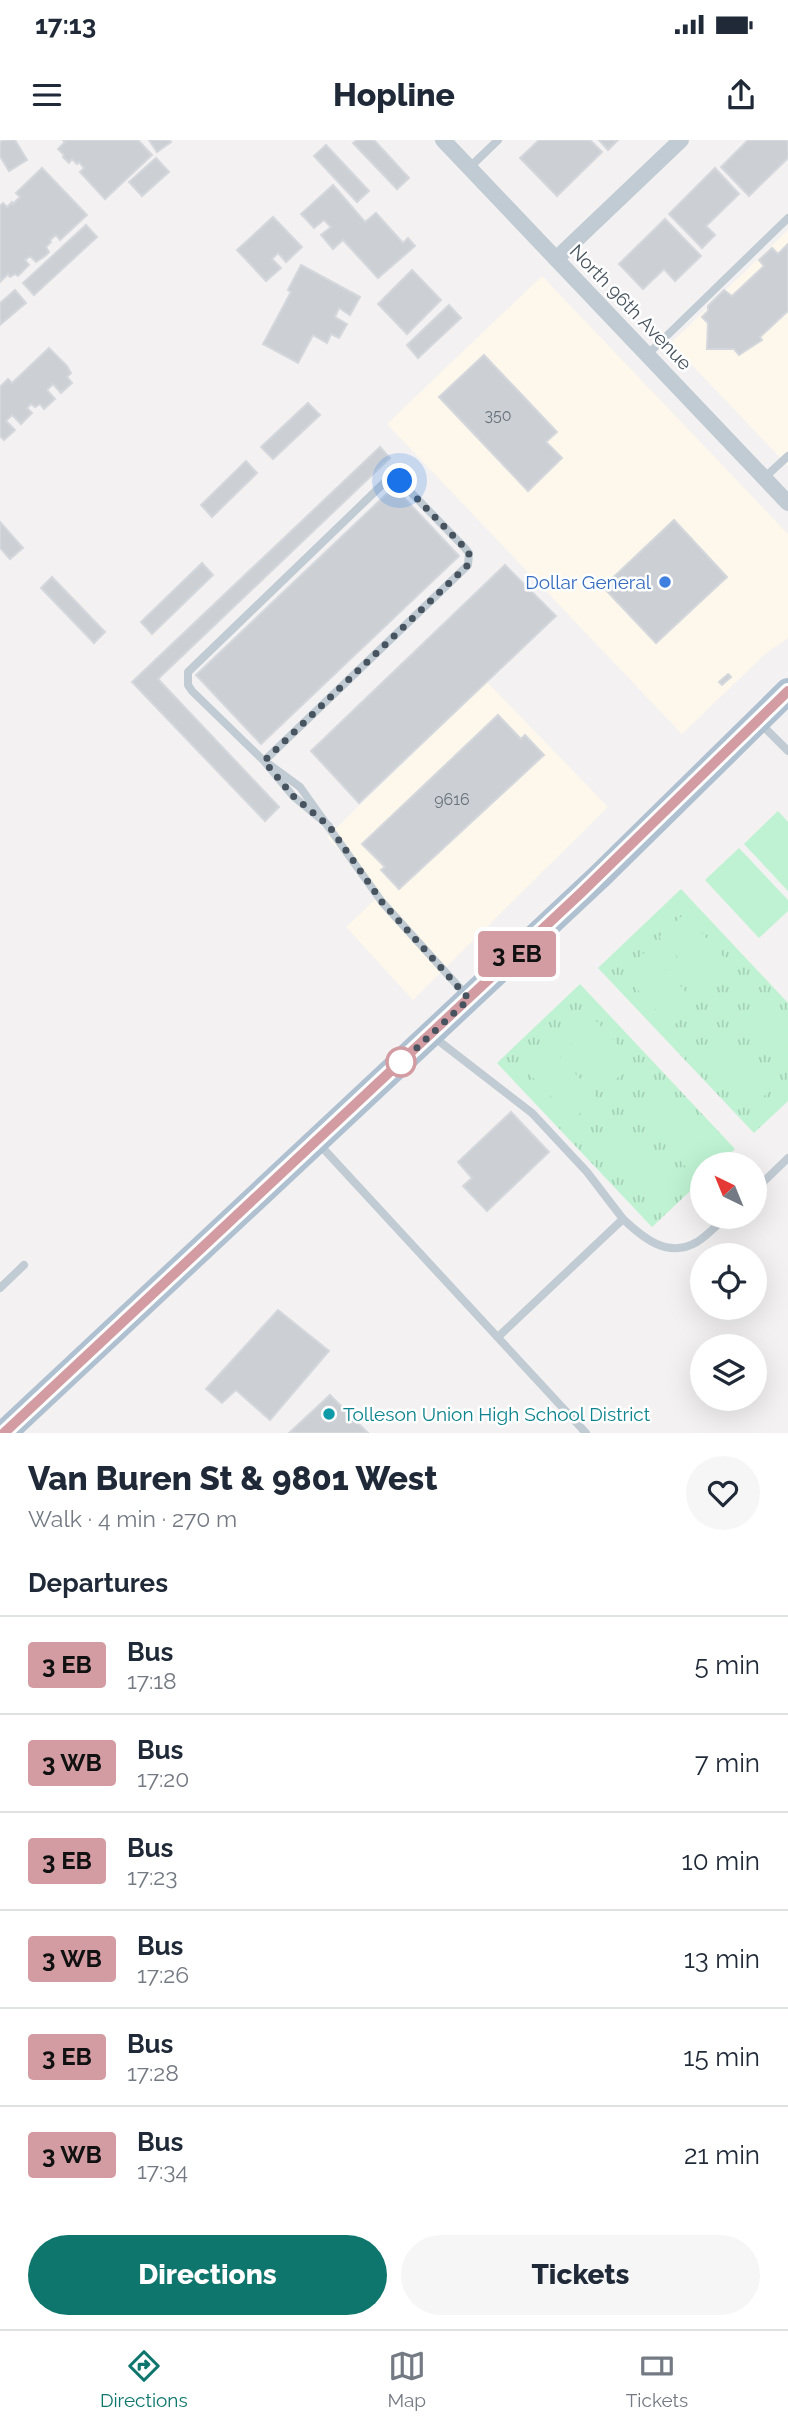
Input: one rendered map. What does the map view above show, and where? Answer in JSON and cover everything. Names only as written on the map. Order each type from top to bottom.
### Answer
[{"type":"main road","points":[[4,1433],[601,875],[788,691]]},
{"type":"street","name":"North 96th Avenue","points":[[443,140],[788,503]]},
{"type":"street","points":[[556,259],[681,140]]},
{"type":"lane","points":[[469,168],[498,140]]},
{"type":"lane","points":[[647,355],[788,218]]},
{"type":"lane","points":[[764,478],[788,456]]},
{"type":"lane","points":[[264,761],[468,565],[469,553],[400,481],[390,479],[385,482],[188,672],[188,685],[264,761],[300,787],[382,902],[469,999]]},
{"type":"lane","points":[[758,720],[788,751]]},
{"type":"lane","points":[[431,1035],[532,1113],[587,1172],[623,1219],[643,1238],[659,1246],[677,1248],[696,1242],[712,1229]]},
{"type":"lane","points":[[315,1140],[586,1433]]},
{"type":"lane","points":[[767,1178],[788,1158]]},
{"type":"lane","points":[[498,1337],[623,1219]]},
{"type":"lane","points":[[0,1288],[24,1265]]},
{"type":"shaded area","points":[[788,230],[788,466],[671,343]]},
{"type":"shaded area","points":[[542,276],[788,534],[788,638],[764,655],[682,734],[387,424]]},
{"type":"shaded area","points":[[487,682],[608,807],[413,1000],[346,927],[381,894],[327,837]]},
{"type":"green space","points":[[778,811],[788,822],[788,891],[744,844]]},
{"type":"green space","points":[[739,848],[788,900],[788,911],[759,938],[705,880]]},
{"type":"green space","points":[[681,889],[788,1003],[788,1101],[754,1133],[598,968]]},
{"type":"green space","points":[[684,914],[734,968],[709,991],[659,937]]},
{"type":"green space","points":[[647,950],[697,1004],[672,1027],[622,973]]},
{"type":"green space","points":[[580,984],[735,1149],[732,1152],[690,1152],[690,1191],[652,1227],[497,1063]]},
{"type":"green space","points":[[762,996],[788,1025],[787,1073],[737,1020]]},
{"type":"green space","points":[[584,1008],[634,1062],[610,1085],[559,1031]]},
{"type":"green space","points":[[725,1032],[775,1086],[750,1109],[700,1055]]},
{"type":"green space","points":[[547,1043],[597,1097],[573,1120],[522,1066]]},
{"type":"green space","points":[[662,1091],[712,1145],[704,1152],[690,1152],[690,1165],[687,1168],[637,1114]]},
{"type":"green space","points":[[625,1126],[675,1180],[650,1203],[600,1150]]},
{"type":"building","points":[[15,140],[27,160],[9,171],[0,156],[0,142]]},
{"type":"building","points":[[63,140],[138,140],[152,155],[105,199],[80,172],[84,168],[79,162],[77,164],[72,159],[69,163],[63,157],[58,149],[65,142]]},
{"type":"building","points":[[149,140],[169,140],[171,142],[157,152]]},
{"type":"building","points":[[357,140],[374,140],[409,178],[397,189],[353,143]]},
{"type":"building","points":[[539,140],[590,140],[602,152],[557,196],[520,158]]},
{"type":"building","points":[[599,140],[618,140],[608,150]]},
{"type":"building","points":[[748,140],[788,142],[788,158],[749,196],[721,167]]},
{"type":"building","points":[[326,145],[369,191],[357,202],[314,156]]},
{"type":"building","points":[[156,158],[169,172],[142,196],[129,182]]},
{"type":"building","points":[[42,168],[87,215],[60,240],[56,235],[50,240],[46,247],[49,252],[45,256],[36,262],[30,256],[25,260],[29,265],[18,276],[15,274],[10,277],[8,274],[0,282],[0,206],[3,203],[7,207],[12,202],[13,204],[20,197],[16,193]]},
{"type":"building","points":[[715,168],[739,194],[706,226],[715,235],[702,248],[669,214]]},
{"type":"building","points":[[333,185],[365,222],[376,213],[403,243],[408,238],[415,246],[378,278],[343,240],[333,249],[321,235],[331,227],[324,220],[314,228],[301,214]]},
{"type":"building","points":[[273,217],[302,247],[286,262],[278,253],[272,259],[281,268],[266,281],[237,250]]},
{"type":"building","points":[[665,219],[701,256],[675,281],[664,269],[643,289],[619,264]]},
{"type":"building","points":[[86,225],[97,237],[34,295],[23,283]]},
{"type":"building","points":[[788,244],[788,311],[760,337],[762,340],[739,355],[734,349],[707,349],[708,323],[702,317],[708,311],[708,306],[724,290],[732,296],[764,266],[759,260],[772,248],[778,254]]},
{"type":"building","points":[[301,265],[360,297],[350,315],[339,308],[335,317],[347,324],[339,338],[331,334],[327,343],[313,335],[298,363],[263,344],[291,292],[288,290]]},
{"type":"building","points":[[412,270],[441,300],[407,334],[378,304]]},
{"type":"building","points":[[15,290],[26,303],[0,325],[0,303]]},
{"type":"building","points":[[449,305],[461,318],[418,358],[407,345]]},
{"type":"building","points":[[49,348],[67,366],[71,373],[67,377],[72,383],[61,393],[53,384],[47,390],[55,399],[44,409],[40,404],[35,407],[31,404],[27,408],[32,413],[21,424],[12,415],[6,421],[15,430],[4,440],[0,436],[0,387],[8,379],[12,383]]},
{"type":"building","points":[[484,355],[557,432],[546,442],[562,458],[528,491],[439,397]]},
{"type":"building","points":[[308,403],[320,415],[273,459],[261,447]]},
{"type":"building","points":[[380,447],[390,458],[158,679],[279,807],[265,821],[132,682]]},
{"type":"building","points":[[246,461],[257,473],[212,517],[201,505]]},
{"type":"building","points":[[394,487],[459,556],[261,744],[196,675]]},
{"type":"building","name":"Dollar General","points":[[674,520],[727,577],[656,643],[603,587]]},
{"type":"building","points":[[0,522],[23,548],[10,559],[0,548]]},
{"type":"building","points":[[202,563],[213,575],[152,634],[141,622]]},
{"type":"building","points":[[505,565],[556,616],[359,803],[311,751]]},
{"type":"building","points":[[52,577],[105,632],[94,643],[41,588]]},
{"type":"building","points":[[728,674],[731,677],[722,685],[719,682]]},
{"type":"building","points":[[498,715],[521,739],[525,735],[544,755],[399,889],[381,870],[385,867],[362,844]]},
{"type":"building","points":[[511,1112],[549,1152],[487,1211],[463,1186],[472,1178],[458,1162]]},
{"type":"building","points":[[278,1310],[329,1351],[270,1420],[236,1390],[222,1403],[206,1389]]},
{"type":"building","name":"Tolleson Union High School District","points":[[330,1395],[368,1433],[289,1433]]},
{"type":"bus line","points":[[4,1433],[315,1140],[431,1035],[788,691]]},
{"type":"place","name":"Dollar General","points":[[665,582]]},
{"type":"place","name":"Tolleson Union High School District","points":[[329,1414]]},
{"type":"route","points":[[400,481],[469,553],[468,565],[464,572],[264,761],[293,796],[329,826],[382,902],[469,999],[393,1070],[401,1062]]}]
